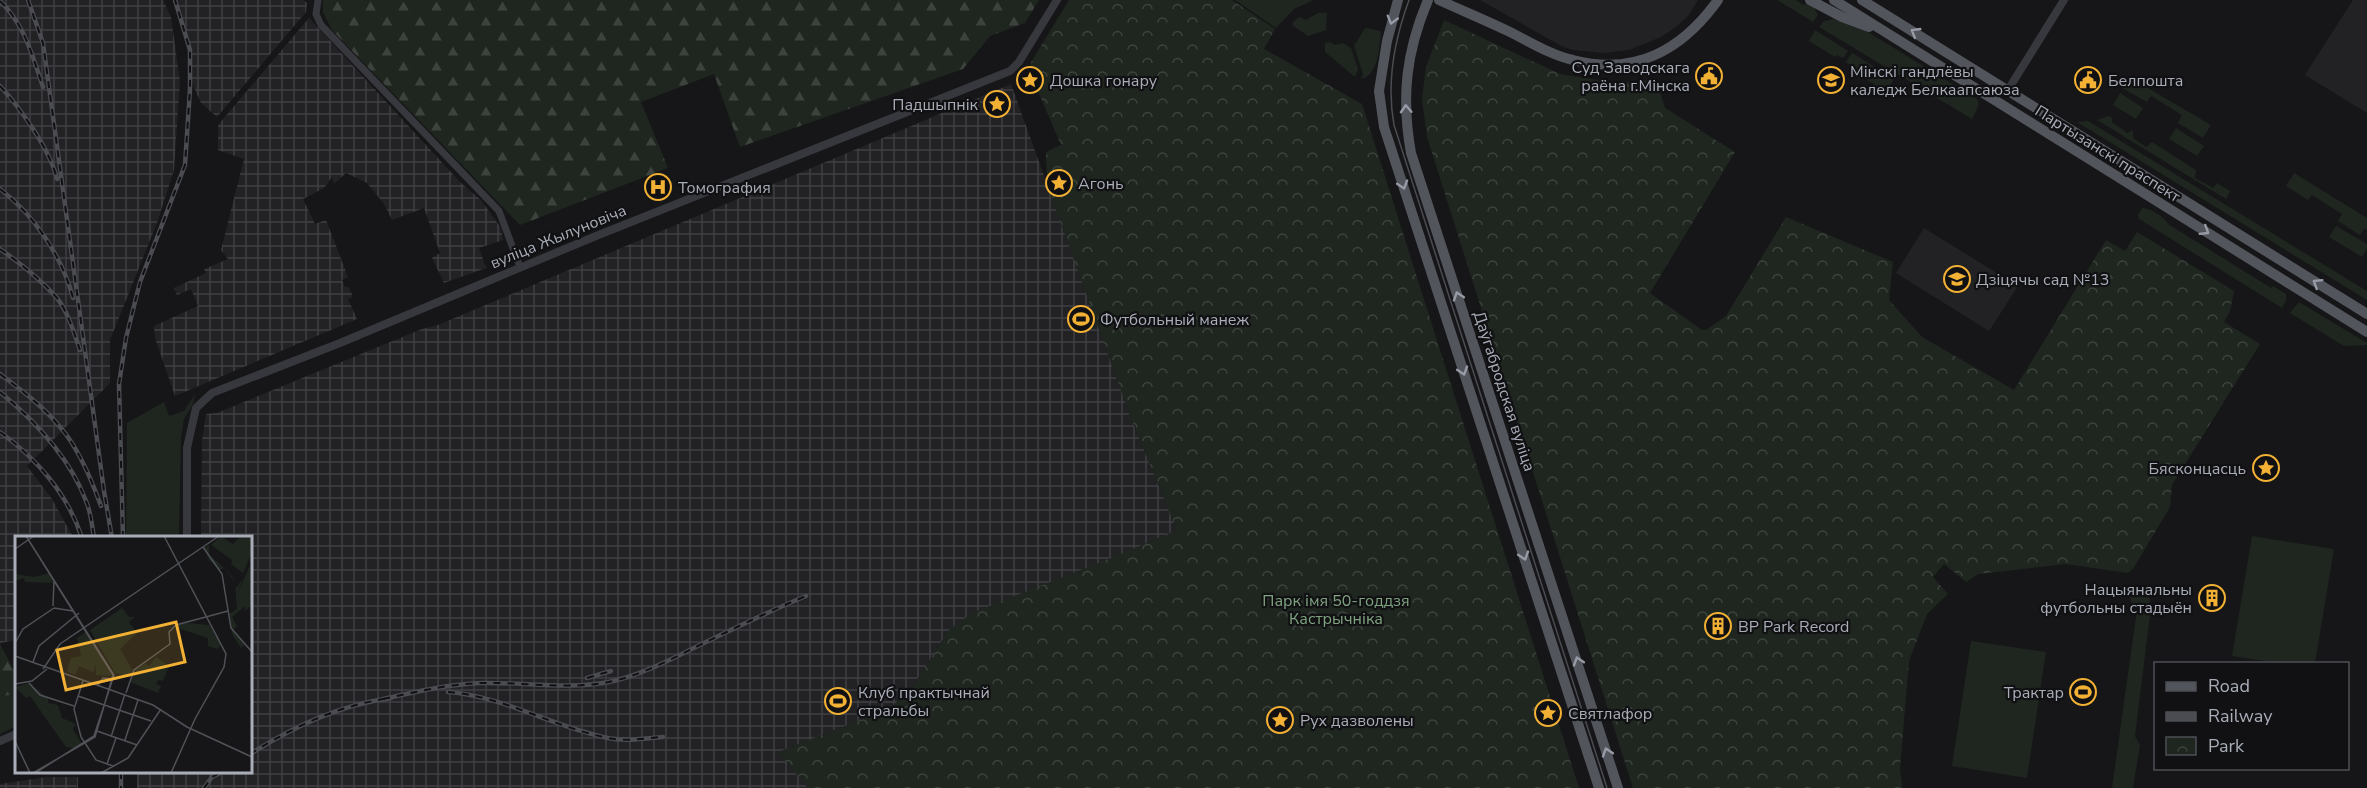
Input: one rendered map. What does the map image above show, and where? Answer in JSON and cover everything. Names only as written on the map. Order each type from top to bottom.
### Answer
[{"type":"main road","name":"Даўгабродская вуліца","points":[[1398,0],[1387,41],[1379,91],[1384,126],[1599,788]]},
{"type":"main road","name":"Даўгабродская вуліца","points":[[1428,0],[1413,39],[1406,78],[1406,116],[1412,153],[1618,788]]},
{"type":"main road","points":[[1439,0],[1571,60],[1614,64],[1654,56],[1675,46],[1697,28],[1718,0]]},
{"type":"main road","points":[[1810,0],[1842,17],[1887,33]]},
{"type":"main road","name":"Партызанскі праспект","points":[[1834,0],[2367,332]]},
{"type":"main road","name":"Партызанскі праспект","points":[[1862,0],[2367,314]]},
{"type":"main road","points":[[1873,0],[1886,15]]},
{"type":"main road","points":[[1995,100],[2008,90]]},
{"type":"street","name":"вуліца Жылуновіча","points":[[187,536],[187,448],[192,417],[196,408],[206,397],[520,267],[1010,71],[1019,62],[1057,0]]},
{"type":"street","points":[[2008,90],[2064,0]]},
{"type":"street","points":[[317,1],[316,14],[321,25],[499,211],[520,267]]},
{"type":"street","points":[[0,741],[15,734]]},
{"type":"shaded area","points":[[0,0],[163,0],[171,17],[180,81],[174,170],[157,223],[110,340],[110,383],[27,466],[52,499],[72,536],[15,536],[15,640],[0,643]]},
{"type":"shaded area","points":[[176,0],[304,0],[307,3],[306,12],[217,117],[201,103],[189,74],[189,52]]},
{"type":"shaded area","points":[[1480,0],[1698,0],[1688,16],[1661,37],[1629,50],[1603,53],[1563,47]]},
{"type":"shaded area","points":[[2353,0],[2367,0],[2367,113],[2305,75]]},
{"type":"shaded area","points":[[309,18],[460,182],[481,200],[501,228],[503,240],[479,248],[486,268],[444,283],[432,258],[440,253],[424,208],[392,220],[384,204],[367,183],[346,173],[334,184],[332,177],[324,188],[303,199],[315,224],[326,220],[348,277],[342,280],[345,287],[349,287],[353,297],[348,299],[357,319],[175,396],[155,338],[154,326],[198,306],[191,289],[177,295],[174,288],[206,273],[204,269],[228,259],[221,250],[244,159],[218,150],[218,125]]},
{"type":"shaded area","points":[[1011,84],[1131,418],[1177,530],[949,630],[911,689],[889,709],[779,752],[808,788],[137,788],[137,773],[252,773],[252,536],[201,536],[202,440],[206,414],[217,413],[422,329],[438,325]]},
{"type":"shaded area","name":"Дзіцячы сад №13","points":[[1924,228],[2018,286],[1989,331],[1896,273]]},
{"type":"shaded area","points":[[46,777],[78,777],[78,788],[0,788],[0,784]]},
{"type":"green space","points":[[323,0],[1039,0],[1025,23],[990,36],[963,69],[740,147],[714,74],[641,102],[668,168],[520,225],[332,30],[323,12]]},
{"type":"green space","name":"Парк імя 50-годдзя Кастрычніка","points":[[1069,0],[1232,0],[1275,29],[1264,49],[1362,104],[1579,788],[808,788],[778,752],[889,709],[911,689],[949,630],[972,613],[1177,530],[1131,418],[1047,185],[1046,152],[1061,145],[1037,89],[1030,64]]},
{"type":"green space","points":[[1235,0],[1314,0],[1294,9],[1276,28]]},
{"type":"green space","points":[[1777,0],[1795,0],[1804,5],[1812,4],[1818,15],[1813,22]]},
{"type":"green space","points":[[1318,13],[1327,13],[1326,30],[1308,36],[1292,25],[1300,17],[1306,20]]},
{"type":"green space","points":[[1833,19],[1868,32],[1977,99],[1979,104],[1972,119],[1819,27],[1824,21]]},
{"type":"green space","points":[[1444,20],[1560,74],[1610,82],[1656,79],[1665,108],[1735,152],[1650,293],[1702,330],[1706,330],[1726,316],[1786,217],[1893,262],[1889,300],[1922,337],[2014,390],[2106,240],[2125,251],[2137,232],[2234,291],[2230,311],[2224,322],[2260,344],[2172,485],[2170,507],[2133,569],[2128,573],[2066,564],[1978,574],[1966,582],[1944,564],[1933,577],[1948,594],[1927,614],[1909,661],[1900,768],[1902,788],[1633,788],[1427,137],[1422,99],[1426,67]]},
{"type":"green space","points":[[1365,28],[1381,31],[1375,67],[1361,79],[1363,74],[1354,46]]},
{"type":"green space","points":[[1815,30],[1848,51],[1843,58],[1837,55],[1835,57],[1809,41]]},
{"type":"green space","points":[[1330,42],[1335,45],[1343,43],[1351,48],[1358,69],[1355,77],[1325,52],[1325,43]]},
{"type":"green space","points":[[1852,53],[1894,79],[1884,96],[1872,89],[1874,84],[1852,70],[1853,67],[1846,62]]},
{"type":"green space","points":[[2129,77],[2211,125],[2203,138],[2178,123],[2182,115],[2151,96],[2147,102],[2122,88]]},
{"type":"green space","points":[[2120,93],[2143,108],[2136,119],[2113,105]]},
{"type":"green space","points":[[2109,116],[2112,122],[2127,133],[2133,130],[2133,138],[2146,147],[2152,142],[2196,170],[2195,178],[2213,188],[2217,183],[2230,191],[2226,199],[2097,120]]},
{"type":"green space","points":[[2088,121],[2367,291],[2367,300],[2077,122]]},
{"type":"green space","points":[[2176,128],[2204,146],[2197,156],[2169,139]]},
{"type":"green space","points":[[2294,173],[2367,218],[2367,230],[2364,229],[2360,235],[2338,221],[2342,214],[2312,195],[2308,200],[2286,186]]},
{"type":"green space","points":[[2142,208],[2157,213],[2168,224],[2271,288],[2273,286],[2286,294],[2286,301],[2282,308],[2139,219],[2138,215]]},
{"type":"green space","points":[[2336,226],[2367,244],[2362,257],[2329,237]]},
{"type":"green space","points":[[2299,302],[2367,345],[2344,346],[2290,313]]},
{"type":"green space","points":[[195,394],[193,404],[184,419],[181,437],[179,536],[126,536],[127,423],[164,402],[169,416],[184,411]]},
{"type":"green space","points":[[2252,536],[2334,549],[2315,662],[2271,662],[2232,656]]},
{"type":"green space","points":[[2130,593],[2150,598],[2150,615],[2135,736],[2140,745],[2133,788],[2112,788],[2136,617]]},
{"type":"green space","points":[[1971,641],[2046,652],[2027,778],[1952,766]]},
{"type":"green space","points":[[0,644],[15,672],[15,681],[13,695],[0,696]]},
{"type":"green space","points":[[15,685],[15,726],[0,734],[0,696],[13,695]]},
{"type":"tram line","points":[[1409,0],[1399,31],[1391,77],[1394,125],[1607,788]]},
{"type":"railway","points":[[28,0],[43,43],[112,536]]},
{"type":"railway","points":[[123,536],[119,384],[126,338],[140,282],[185,165],[190,50],[175,0]]},
{"type":"railway","points":[[0,1],[22,30],[43,87]]},
{"type":"railway","points":[[0,86],[25,117],[41,142],[57,179]]},
{"type":"railway","points":[[0,189],[24,211],[45,238],[62,267],[73,298]]},
{"type":"railway","points":[[0,249],[30,272],[57,298],[68,316],[80,350]]},
{"type":"railway","points":[[0,374],[39,405],[67,435],[84,465],[101,506]]},
{"type":"railway","points":[[0,392],[50,441],[71,470],[88,505],[94,536]]},
{"type":"railway","points":[[0,432],[26,453],[49,478],[68,507],[81,536]]},
{"type":"railway","points":[[383,699],[469,684],[578,685],[609,682],[659,665],[806,596]]},
{"type":"railway","points":[[587,678],[611,671]]},
{"type":"railway","points":[[448,692],[488,699],[568,727],[608,738],[628,740],[663,737]]},
{"type":"railway","points":[[252,753],[284,734],[335,711],[391,698]]},
{"type":"railway","points":[[121,773],[121,788]]},
{"type":"railway","points":[[204,788],[212,777],[220,773]]},
{"type":"place","name":"Суд Заводскага раёна г.Мінска","points":[[1709,76]]},
{"type":"place","name":"Дошка гонару","points":[[1030,80]]},
{"type":"place","name":"Мінскі гандлёвы каледж Белкаапсаюза","points":[[1831,80]]},
{"type":"place","name":"Белпошта","points":[[2088,80]]},
{"type":"place","name":"Падшыпнік","points":[[997,104]]},
{"type":"place","name":"Агонь","points":[[1059,183]]},
{"type":"place","name":"Томография","points":[[658,187]]},
{"type":"place","name":"Дзіцячы сад №13","points":[[1957,279]]},
{"type":"place","name":"Футбольный манеж","points":[[1081,319]]},
{"type":"place","name":"Бясконцасць","points":[[2266,468]]},
{"type":"place","name":"Нацыянальны футбольны стадыён","points":[[2212,598]]},
{"type":"place","name":"BP Park Record","points":[[1718,626]]},
{"type":"place","name":"Трактар","points":[[2083,692]]},
{"type":"place","name":"Клуб практычнай стральбы","points":[[838,701]]},
{"type":"place","name":"Святлафор","points":[[1548,713]]},
{"type":"place","name":"Рух дазволены","points":[[1280,720]]}]
